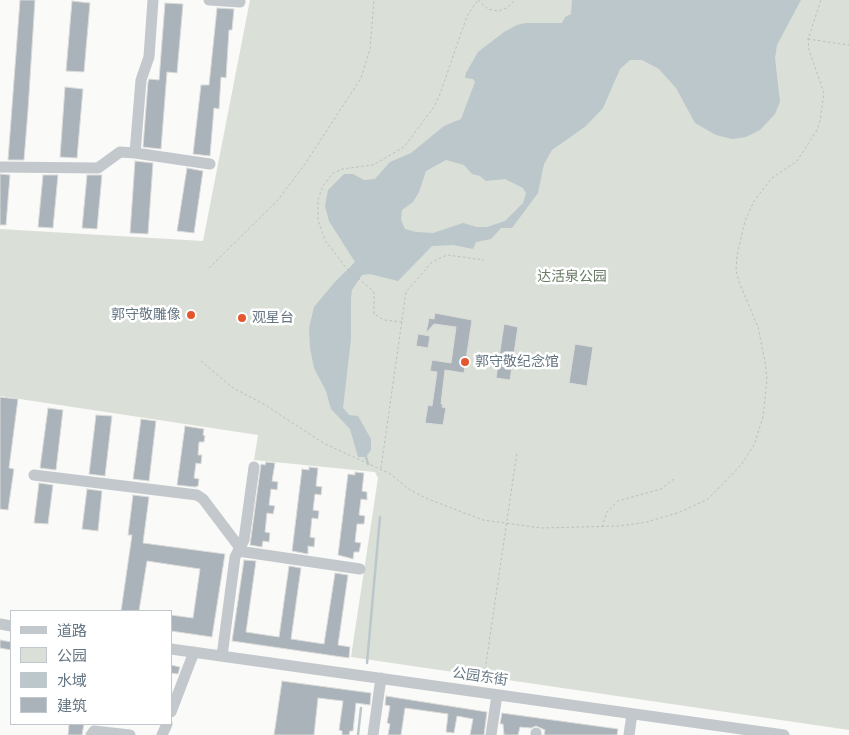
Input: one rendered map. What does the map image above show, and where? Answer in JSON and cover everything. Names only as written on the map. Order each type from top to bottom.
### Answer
[{"type":"street","points":[[135,153],[140,80],[149,57],[153,0]]},
{"type":"street","points":[[209,0],[240,2]]},
{"type":"street","points":[[0,167],[98,168],[120,152],[210,164]]},
{"type":"street","points":[[222,656],[239,549],[244,540],[254,467]]},
{"type":"street","points":[[34,475],[197,495],[203,499],[239,549],[360,568]]},
{"type":"street","name":"公园东街","points":[[172,649],[784,735]]},
{"type":"street","points":[[172,709],[194,652]]},
{"type":"street","points":[[373,735],[381,678]]},
{"type":"street","points":[[491,735],[497,695]]},
{"type":"street","points":[[629,735],[632,714]]},
{"type":"street","points":[[91,735],[94,731],[130,735]]},
{"type":"path","points":[[209,268],[278,200],[305,164],[361,78],[370,49],[374,0]]},
{"type":"path","points":[[402,322],[377,318],[373,310],[374,293],[347,269],[325,240],[319,228],[317,208],[323,186],[332,174],[342,169],[373,165],[404,147],[437,100],[467,16],[478,0],[488,9],[498,11],[507,8],[515,0]]},
{"type":"path","points":[[201,361],[234,388],[262,403],[324,444],[381,470],[428,499],[475,518],[541,528],[602,527],[647,522],[680,512],[708,499],[741,465],[760,432],[766,397],[765,362],[758,328],[738,276],[737,255],[745,221],[754,202],[772,178],[797,161],[817,130],[820,121],[824,93],[809,50],[808,39],[821,0]]},
{"type":"path","points":[[808,39],[849,45]]},
{"type":"path","points":[[381,470],[406,292],[432,262],[447,255],[484,260]]},
{"type":"path","points":[[481,692],[517,452]]},
{"type":"path","points":[[602,527],[607,512],[618,501],[661,489],[674,479]]},
{"type":"green space","name":"达活泉公园","points":[[250,0],[849,0],[849,730],[351,657],[378,478],[375,472],[254,460],[258,435],[0,396],[0,229],[203,241]]},
{"type":"water","points":[[572,0],[801,0],[777,45],[775,58],[780,102],[775,114],[760,130],[746,137],[732,139],[716,135],[695,123],[676,88],[659,69],[642,60],[630,60],[620,69],[603,108],[586,126],[552,150],[544,164],[538,193],[512,228],[501,228],[491,239],[476,242],[473,249],[453,245],[432,246],[398,281],[370,274],[362,275],[352,290],[351,339],[343,408],[349,415],[358,416],[371,439],[371,450],[366,457],[358,457],[350,429],[331,409],[326,391],[314,368],[310,348],[309,328],[314,307],[355,262],[329,221],[325,206],[328,190],[344,174],[353,174],[364,180],[375,179],[390,162],[411,153],[444,126],[461,119],[475,82],[473,79],[465,78],[466,73],[478,52],[504,32],[517,25],[526,23],[562,23],[565,17],[571,14]],"holes":[[[446,160],[464,165],[472,174],[480,176],[486,181],[505,179],[523,188],[526,193],[523,203],[505,221],[487,227],[477,227],[463,223],[433,233],[405,229],[401,220],[402,210],[413,202],[419,192],[426,171]]]},
{"type":"building","points":[[20,0],[35,0],[28,110],[24,160],[8,160]]},
{"type":"building","points":[[72,1],[90,3],[84,72],[66,71]]},
{"type":"building","points":[[165,3],[183,4],[177,73],[167,72],[161,149],[143,147],[148,82],[149,79],[159,80]]},
{"type":"building","points":[[217,8],[234,9],[232,30],[229,30],[226,78],[221,77],[219,109],[214,108],[210,156],[193,154],[201,85],[209,85]]},
{"type":"building","points":[[65,87],[83,89],[77,158],[60,157]]},
{"type":"building","points":[[135,161],[153,163],[148,234],[130,233]]},
{"type":"building","points":[[187,168],[203,171],[194,233],[177,231]]},
{"type":"building","points":[[0,174],[10,175],[6,225],[0,225]]},
{"type":"building","points":[[43,175],[58,175],[53,228],[38,227]]},
{"type":"building","points":[[87,175],[102,175],[97,229],[82,228]]},
{"type":"building","points":[[435,313],[472,320],[464,373],[445,370],[441,404],[443,404],[442,407],[446,408],[443,425],[425,423],[428,405],[432,406],[437,372],[430,371],[432,360],[451,363],[456,327],[434,324],[426,333],[429,318],[434,319]]},
{"type":"building","points":[[504,324],[518,327],[510,380],[496,378]]},
{"type":"building","points":[[418,334],[430,336],[428,348],[416,346]]},
{"type":"building","points":[[575,344],[593,347],[587,386],[569,383]]},
{"type":"building","points":[[0,397],[18,399],[9,468],[14,469],[8,510],[0,509]]},
{"type":"building","points":[[48,408],[63,410],[56,470],[40,468]]},
{"type":"building","points":[[96,415],[112,416],[105,476],[89,474]]},
{"type":"building","points":[[141,419],[156,421],[149,481],[133,479]]},
{"type":"building","points":[[185,426],[204,429],[204,442],[199,442],[198,455],[202,455],[201,464],[196,463],[194,478],[199,479],[198,486],[195,487],[177,485]]},
{"type":"building","points":[[266,462],[275,463],[272,481],[278,482],[277,490],[271,489],[269,505],[275,506],[273,514],[267,513],[265,532],[270,533],[269,542],[263,541],[262,547],[250,545],[261,464],[265,465]]},
{"type":"building","points":[[309,467],[318,468],[316,486],[322,487],[321,495],[315,494],[313,510],[319,511],[318,519],[312,518],[310,537],[315,538],[314,547],[308,546],[308,554],[292,551],[302,469],[309,470]]},
{"type":"building","points":[[355,472],[364,473],[362,491],[367,492],[367,500],[361,499],[359,515],[365,516],[364,524],[357,524],[355,542],[361,543],[359,552],[354,552],[353,559],[338,555],[348,474],[355,475]]},
{"type":"building","points":[[39,483],[53,485],[48,524],[34,523]]},
{"type":"building","points":[[87,489],[102,491],[98,531],[82,529]]},
{"type":"building","points":[[133,495],[149,497],[143,543],[225,554],[212,637],[172,631],[172,615],[193,618],[200,569],[147,561],[139,610],[121,610],[132,535],[128,535]]},
{"type":"building","points":[[244,560],[256,561],[246,632],[279,637],[289,566],[301,568],[291,639],[324,644],[335,573],[348,575],[338,645],[350,647],[349,658],[232,641]]},
{"type":"building","points":[[0,640],[10,642],[10,650],[0,648]]},
{"type":"building","points":[[172,665],[180,667],[178,674],[172,673]]},
{"type":"building","points":[[282,681],[371,693],[370,705],[356,703],[353,731],[350,731],[349,735],[342,735],[342,731],[339,730],[343,701],[318,698],[314,735],[274,735]]},
{"type":"building","points":[[386,696],[487,712],[484,735],[470,735],[473,719],[457,716],[454,733],[446,732],[448,714],[405,708],[401,735],[388,735],[390,724],[387,723],[390,706],[385,705]]},
{"type":"building","points":[[502,713],[618,729],[617,735],[544,735],[545,730],[536,726],[531,728],[520,727],[518,735],[504,735],[503,724],[500,724]]},
{"type":"building","points":[[69,725],[84,725],[82,735],[68,735]]},
{"type":"waterway","points":[[366,457],[368,464]]},
{"type":"waterway","points":[[367,663],[380,517]]},
{"type":"waterway","points":[[358,735],[361,708]]},
{"type":"place","name":"郭守敬雕像","points":[[191,315]]},
{"type":"place","name":"观星台","points":[[242,318]]},
{"type":"place","name":"郭守敬纪念馆","points":[[465,362]]}]
